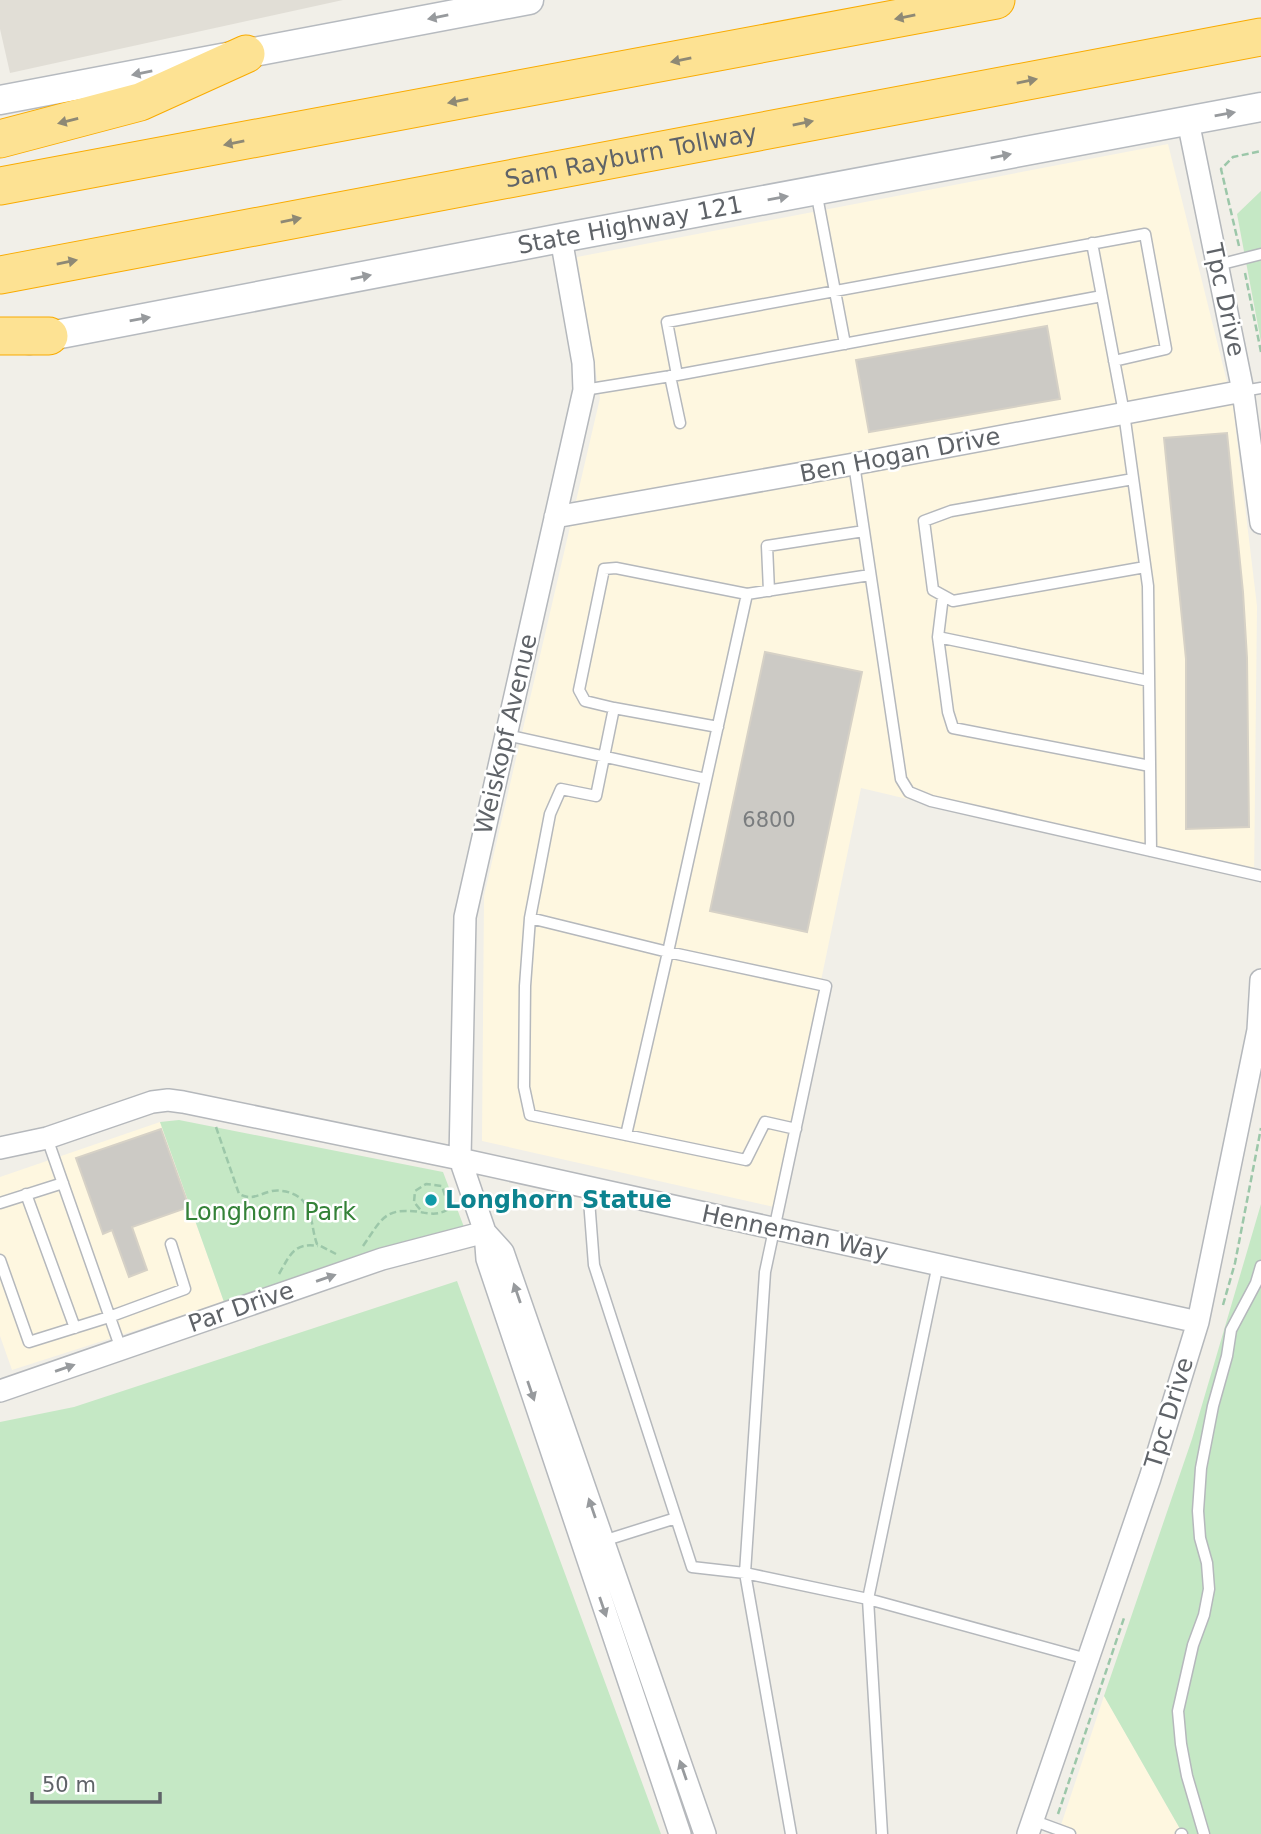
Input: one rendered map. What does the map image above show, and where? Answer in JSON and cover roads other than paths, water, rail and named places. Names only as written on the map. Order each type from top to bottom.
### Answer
[{"type":"highway","points":[[0,186],[996,0]]},
{"type":"highway","name":"Sam Rayburn Tollway","points":[[0,275],[1261,37]]},
{"type":"highway","points":[[0,139],[140,102],[246,54]]},
{"type":"highway","points":[[0,336],[49,336]]},
{"type":"main road","points":[[0,100],[529,0]]},
{"type":"main road","name":"State Highway 121","points":[[0,347],[561,238],[1261,107]]},
{"type":"street","name":"Tpc Drive","points":[[1188,121],[1218,265],[1252,389],[1261,523]]},
{"type":"street","name":"Weiskopf Avenue","points":[[485,1232],[460,1159],[465,917],[584,390],[583,363],[561,238]]},
{"type":"street","name":"Ben Hogan Drive","points":[[555,517],[1252,389]]},
{"type":"street","name":"Tpc Drive","points":[[1030,1827],[1150,1478],[1198,1322],[1258,1030],[1261,980]]},
{"type":"street","name":"Henneman Way","points":[[0,1150],[47,1138],[152,1102],[168,1100],[460,1159],[1198,1322]]},
{"type":"street","name":"Par Drive","points":[[0,1391],[383,1259],[485,1232]]},
{"type":"street","points":[[485,1232],[503,1252],[705,1834]]},
{"type":"street","points":[[485,1232],[487,1259],[680,1834]]},
{"type":"lane","points":[[816,191],[845,344]]},
{"type":"lane","points":[[680,423],[667,323],[1145,234],[1166,349],[1114,361]]},
{"type":"lane","points":[[1092,243],[1124,413],[1148,586],[1151,851]]},
{"type":"lane","points":[[1218,265],[1261,254]]},
{"type":"lane","points":[[584,390],[674,376],[1101,296]]},
{"type":"lane","points":[[855,464],[901,779],[909,792],[931,801],[1261,876]]},
{"type":"lane","points":[[1133,479],[951,511],[924,521],[933,590],[953,601],[1145,567]]},
{"type":"lane","points":[[769,591],[767,546],[864,531]]},
{"type":"lane","points":[[718,727],[585,701],[579,690],[604,569],[616,568],[747,594],[870,575]]},
{"type":"lane","points":[[626,1135],[747,594]]},
{"type":"lane","points":[[943,596],[938,637],[948,712],[953,728],[1150,766]]},
{"type":"lane","points":[[938,637],[1149,681]]},
{"type":"lane","points":[[614,708],[596,796],[561,789],[551,814],[530,918],[525,986],[524,1087],[530,1115],[746,1160],[765,1122],[796,1129]]},
{"type":"lane","points":[[506,735],[706,779]]},
{"type":"lane","points":[[530,918],[668,952],[826,986],[765,1272],[745,1573],[792,1834]]},
{"type":"lane","points":[[47,1138],[121,1349]]},
{"type":"lane","points":[[0,1203],[63,1182]]},
{"type":"lane","points":[[587,1187],[594,1265],[692,1567],[745,1573],[868,1599],[1087,1659]]},
{"type":"lane","points":[[26,1194],[75,1328]]},
{"type":"lane","points":[[0,1260],[29,1342],[185,1290],[171,1244]]},
{"type":"lane","points":[[883,1834],[868,1599],[938,1264]]},
{"type":"lane","points":[[1204,1834],[1187,1776],[1178,1711],[1209,1589],[1198,1511],[1201,1468],[1231,1330],[1259,1283],[1261,1266]]},
{"type":"lane","points":[[603,1541],[676,1518]]},
{"type":"lane","points":[[1030,1827],[1070,1834]]},
{"type":"place","name":"Longhorn Statue","points":[[431,1200]]},
{"type":"park label","name":"Longhorn Park","points":[[270,1212]]}]
